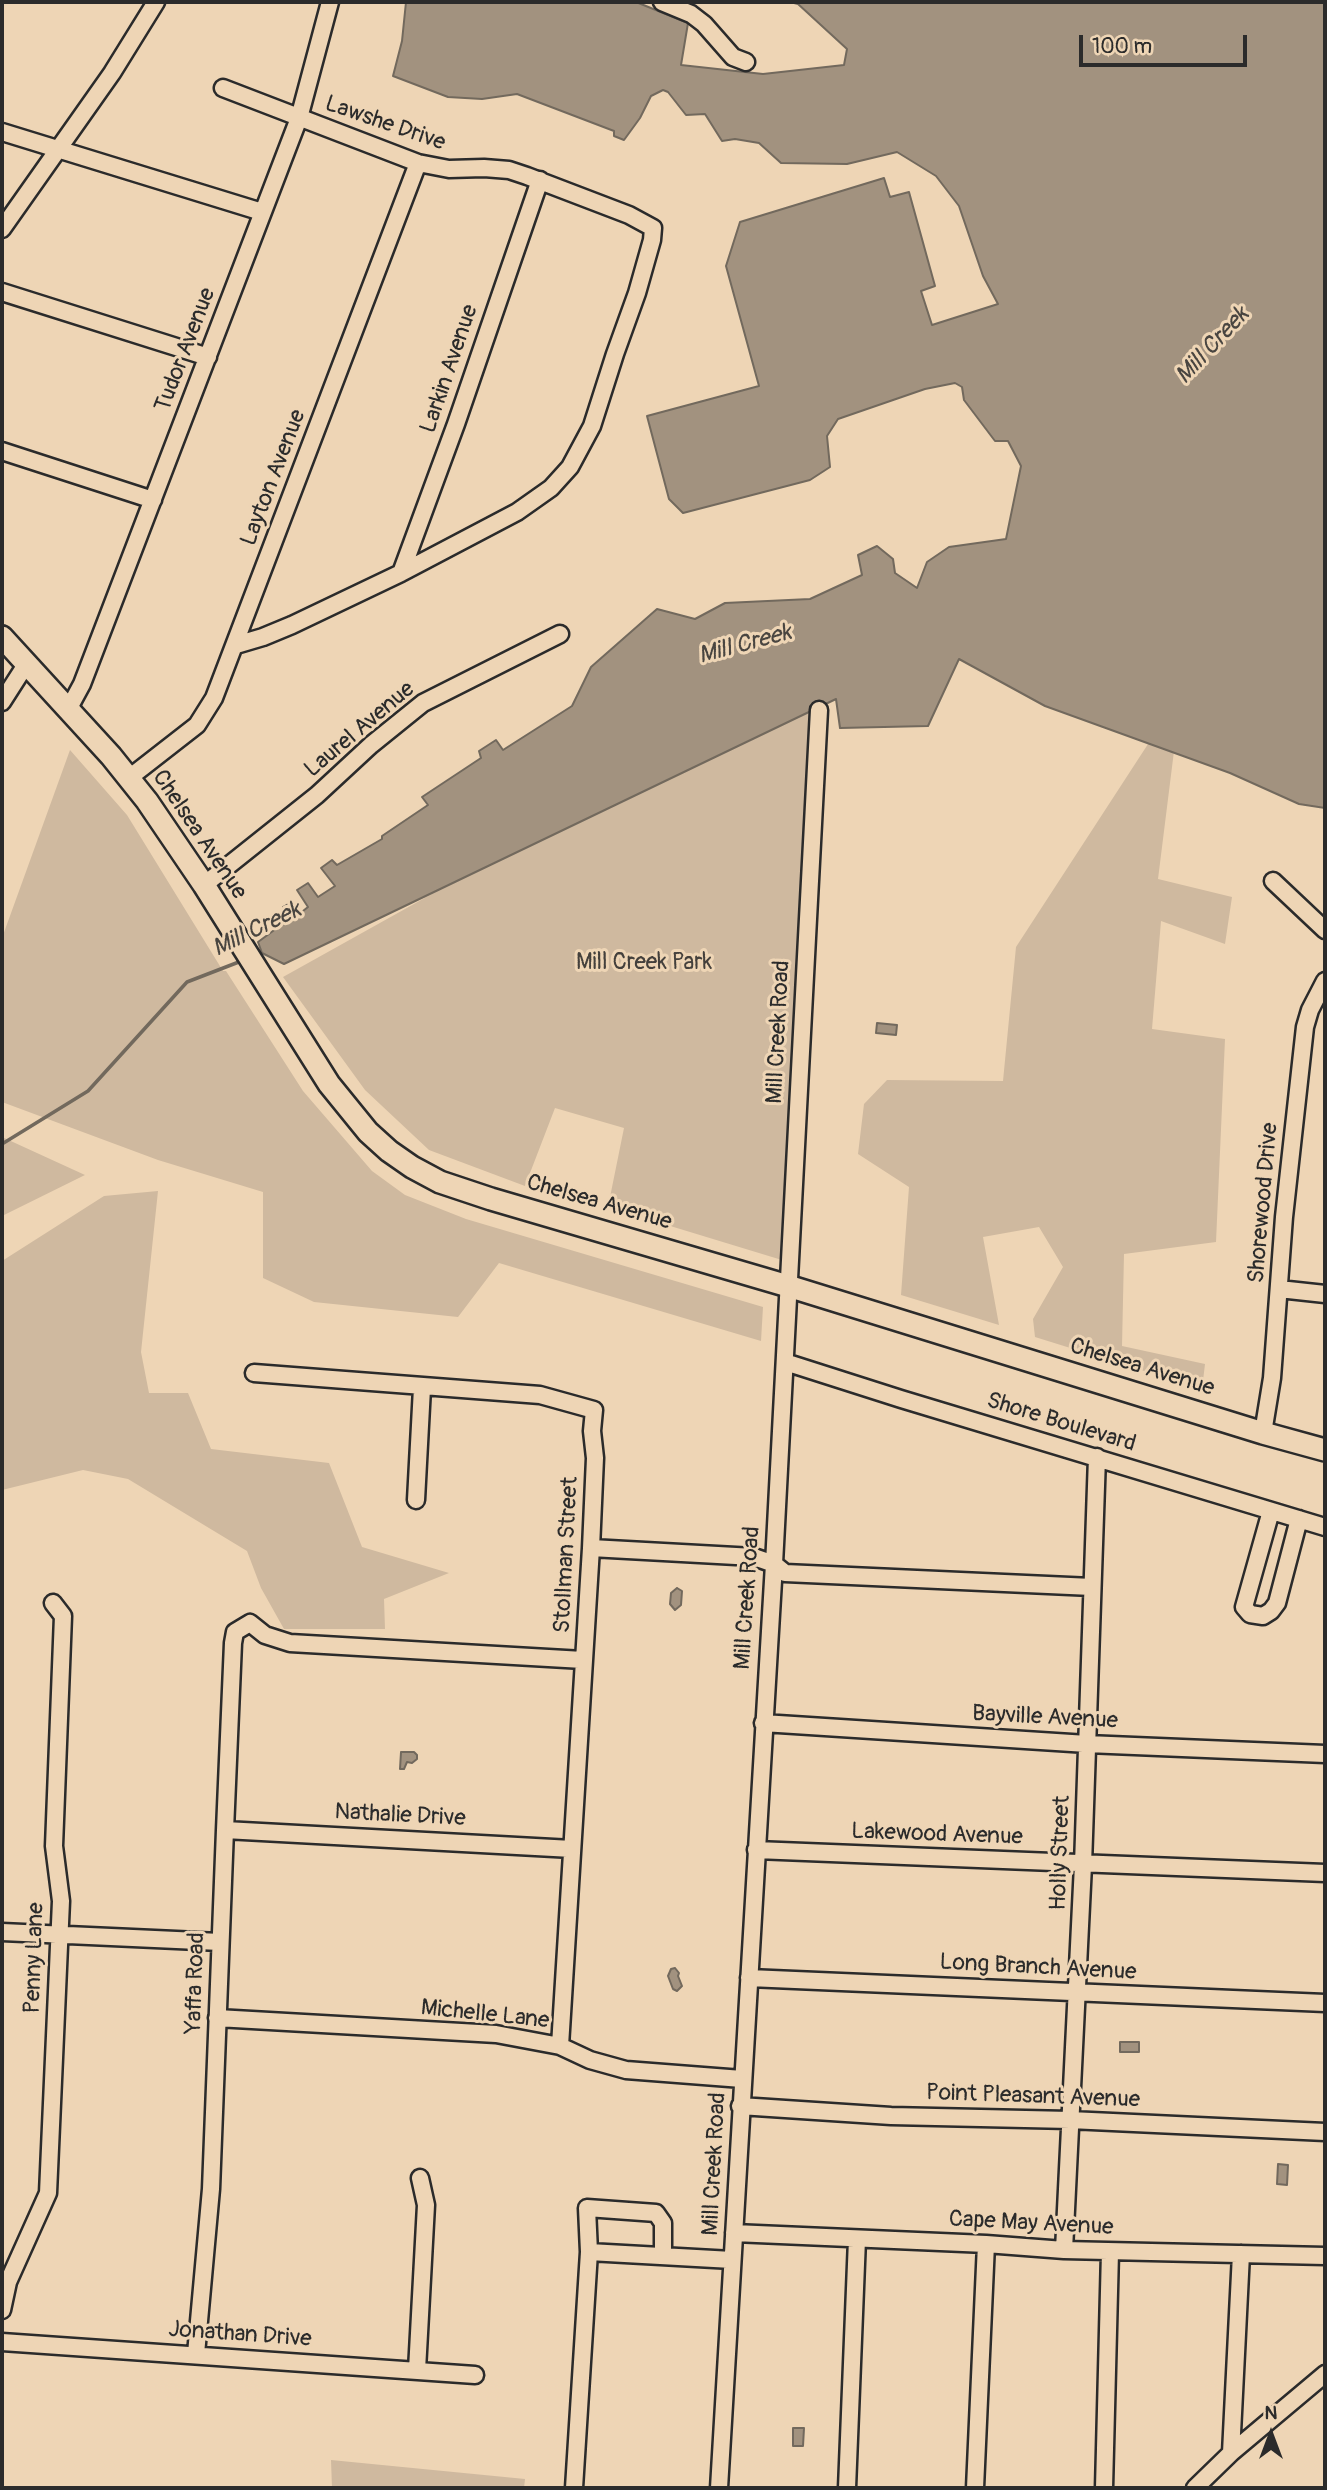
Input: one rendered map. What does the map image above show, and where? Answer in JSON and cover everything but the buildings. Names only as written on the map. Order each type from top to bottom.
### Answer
[{"type":"main road","name":"Chelsea Avenue","points":[[2,637],[69,708],[129,778],[204,886],[329,1084],[368,1132],[412,1167],[440,1182],[491,1199],[789,1286],[1325,1450]]},
{"type":"street","points":[[2,229],[120,62],[156,2]]},
{"type":"street","name":"Tudor Avenue","points":[[69,708],[82,684],[299,118],[330,2]]},
{"type":"street","points":[[662,2],[691,13],[733,57],[746,62]]},
{"type":"street","name":"Lawshe Drive","points":[[223,88],[418,163],[449,169],[509,170],[540,180],[629,215],[653,229],[637,293],[593,426],[570,467],[551,488],[501,520],[401,573]]},
{"type":"street","points":[[2,132],[262,212]]},
{"type":"street","name":"Layton Avenue","points":[[129,778],[197,725],[214,698],[418,163]]},
{"type":"street","name":"Larkin Avenue","points":[[401,573],[456,424],[540,180]]},
{"type":"street","points":[[2,292],[208,357]]},
{"type":"street","points":[[2,450],[153,500]]},
{"type":"street","points":[[236,645],[292,625],[401,573]]},
{"type":"street","name":"Laurel Avenue","points":[[204,886],[317,795],[371,745],[423,703],[560,634]]},
{"type":"street","points":[[2,702],[27,663]]},
{"type":"street","name":"Mill Creek Road","points":[[719,2488],[774,1564],[819,710]]},
{"type":"street","points":[[1273,881],[1325,930]]},
{"type":"street","name":"Shorewood Drive","points":[[1263,1433],[1272,1378],[1284,1217],[1305,1027],[1310,1010],[1325,981]]},
{"type":"street","points":[[1279,1289],[1325,1294]]},
{"type":"street","name":"Shore Boulevard","points":[[785,1362],[1325,1527]]},
{"type":"street","name":"Stollman Street","points":[[254,1373],[540,1395],[594,1410],[591,1548],[559,2046]]},
{"type":"street","points":[[416,1500],[422,1388]]},
{"type":"street","name":"Holly Street","points":[[1064,2250],[1083,1864],[1097,1457]]},
{"type":"street","points":[[1271,1511],[1244,1608],[1250,1614],[1263,1616],[1277,1603],[1299,1519]]},
{"type":"street","points":[[591,1548],[754,1557],[774,1564],[785,1573],[1092,1587]]},
{"type":"street","name":"Penny Lane","points":[[2,2309],[8,2282],[48,2193],[61,1901],[54,1846],[63,1616],[53,1603]]},
{"type":"street","name":"Yaffa Road","points":[[196,2354],[211,2189],[235,1632],[250,1623],[265,1635],[290,1643],[583,1660]]},
{"type":"street","name":"Bayville Avenue","points":[[763,1723],[1087,1744],[1325,1754]]},
{"type":"street","name":"Nathalie Drive","points":[[225,1829],[572,1849]]},
{"type":"street","name":"Lakewood Avenue","points":[[756,1850],[1325,1873]]},
{"type":"street","points":[[2,1932],[220,1942]]},
{"type":"street","name":"Long Branch Avenue","points":[[749,1978],[1325,2003]]},
{"type":"street","name":"Michelle Lane","points":[[217,2018],[496,2034],[559,2046],[590,2060],[626,2070],[742,2079]]},
{"type":"street","name":"Point Pleasant Avenue","points":[[740,2106],[891,2116],[1070,2120],[1325,2132]]},
{"type":"street","points":[[417,2370],[426,2205],[420,2178]]},
{"type":"street","points":[[574,2488],[589,2252],[587,2208],[656,2213],[663,2224],[663,2256]]},
{"type":"street","name":"Cape May Avenue","points":[[734,2233],[1110,2252],[1325,2256]]},
{"type":"street","points":[[847,2488],[856,2239]]},
{"type":"street","points":[[975,2488],[986,2244]]},
{"type":"street","points":[[589,2252],[732,2260]]},
{"type":"street","points":[[1104,2488],[1110,2252]]},
{"type":"street","points":[[1231,2453],[1241,2254]]},
{"type":"street","name":"Jonathan Drive","points":[[2,2342],[475,2375]]},
{"type":"street","points":[[1195,2488],[1231,2453],[1325,2374]]},
{"type":"green space","name":"Mill Creek Park","points":[[822,700],[795,1264],[608,1207],[624,1128],[555,1108],[525,1186],[429,1150],[365,1090],[283,977],[692,749]]},
{"type":"green space","points":[[1150,741],[1174,751],[1158,879],[1232,897],[1225,944],[1161,921],[1152,1029],[1225,1039],[1216,1242],[1124,1254],[1122,1346],[1205,1364],[1202,1389],[1035,1337],[1033,1319],[1063,1267],[1039,1227],[983,1237],[999,1325],[901,1295],[909,1187],[858,1154],[864,1104],[887,1080],[1003,1081],[1016,947]]},
{"type":"green space","points":[[70,750],[127,815],[223,971],[226,971],[303,1091],[372,1171],[405,1195],[466,1219],[763,1307],[761,1341],[499,1263],[458,1317],[314,1302],[263,1278],[263,1192],[158,1160],[2,1102],[2,938]]},
{"type":"green space","points":[[2,1137],[85,1175],[2,1216]]},
{"type":"green space","points":[[158,1191],[141,1352],[149,1393],[188,1393],[211,1449],[329,1463],[362,1547],[449,1573],[384,1599],[385,1629],[284,1629],[261,1588],[247,1551],[128,1479],[83,1470],[2,1490],[2,1261],[104,1196]]},
{"type":"green space","points":[[331,2460],[525,2479],[524,2488],[332,2488]]},
{"type":"water","points":[[406,2],[636,2],[688,23],[681,65],[763,74],[844,65],[847,49],[798,4],[790,2],[1325,2],[1325,808],[1299,804],[1230,773],[1045,706],[959,659],[928,726],[840,728],[836,699],[284,964],[262,953],[258,942],[277,928],[270,918],[276,914],[284,924],[291,920],[283,907],[290,903],[298,915],[308,907],[297,890],[308,883],[318,897],[335,886],[321,868],[332,860],[337,865],[382,839],[382,836],[428,805],[422,797],[481,758],[479,751],[496,740],[503,750],[572,706],[591,667],[657,609],[695,619],[725,603],[810,599],[862,575],[858,555],[877,546],[893,559],[895,573],[917,588],[927,562],[949,547],[1006,539],[1021,466],[1008,441],[995,441],[964,400],[962,387],[955,383],[925,389],[838,419],[827,436],[830,467],[810,480],[683,513],[669,499],[647,416],[759,386],[726,266],[740,222],[884,178],[890,197],[909,192],[935,286],[921,291],[932,325],[998,304],[983,276],[959,206],[936,176],[897,152],[847,164],[781,163],[759,143],[735,139],[722,141],[705,114],[686,115],[668,92],[663,90],[651,96],[640,118],[624,140],[614,136],[614,131],[517,94],[482,99],[448,97],[393,76],[402,41]]},
{"type":"water","points":[[877,1023],[897,1025],[896,1035],[876,1033]]},
{"type":"water","points":[[677,1588],[682,1591],[681,1605],[675,1610],[670,1604],[671,1593]]},
{"type":"water","points":[[401,1752],[414,1752],[417,1759],[412,1763],[407,1762],[404,1769],[400,1769]]},
{"type":"water","points":[[675,1968],[682,1986],[677,1991],[673,1989],[668,1976],[671,1969]]},
{"type":"water","points":[[1120,2042],[1139,2042],[1139,2052],[1120,2052]]},
{"type":"water","points":[[1278,2164],[1288,2165],[1287,2185],[1277,2184]]},
{"type":"water","points":[[793,2428],[804,2428],[803,2446],[793,2446]]},
{"type":"waterway","name":"Mill Creek","points":[[2,1144],[88,1091],[187,982],[244,960]]}]
